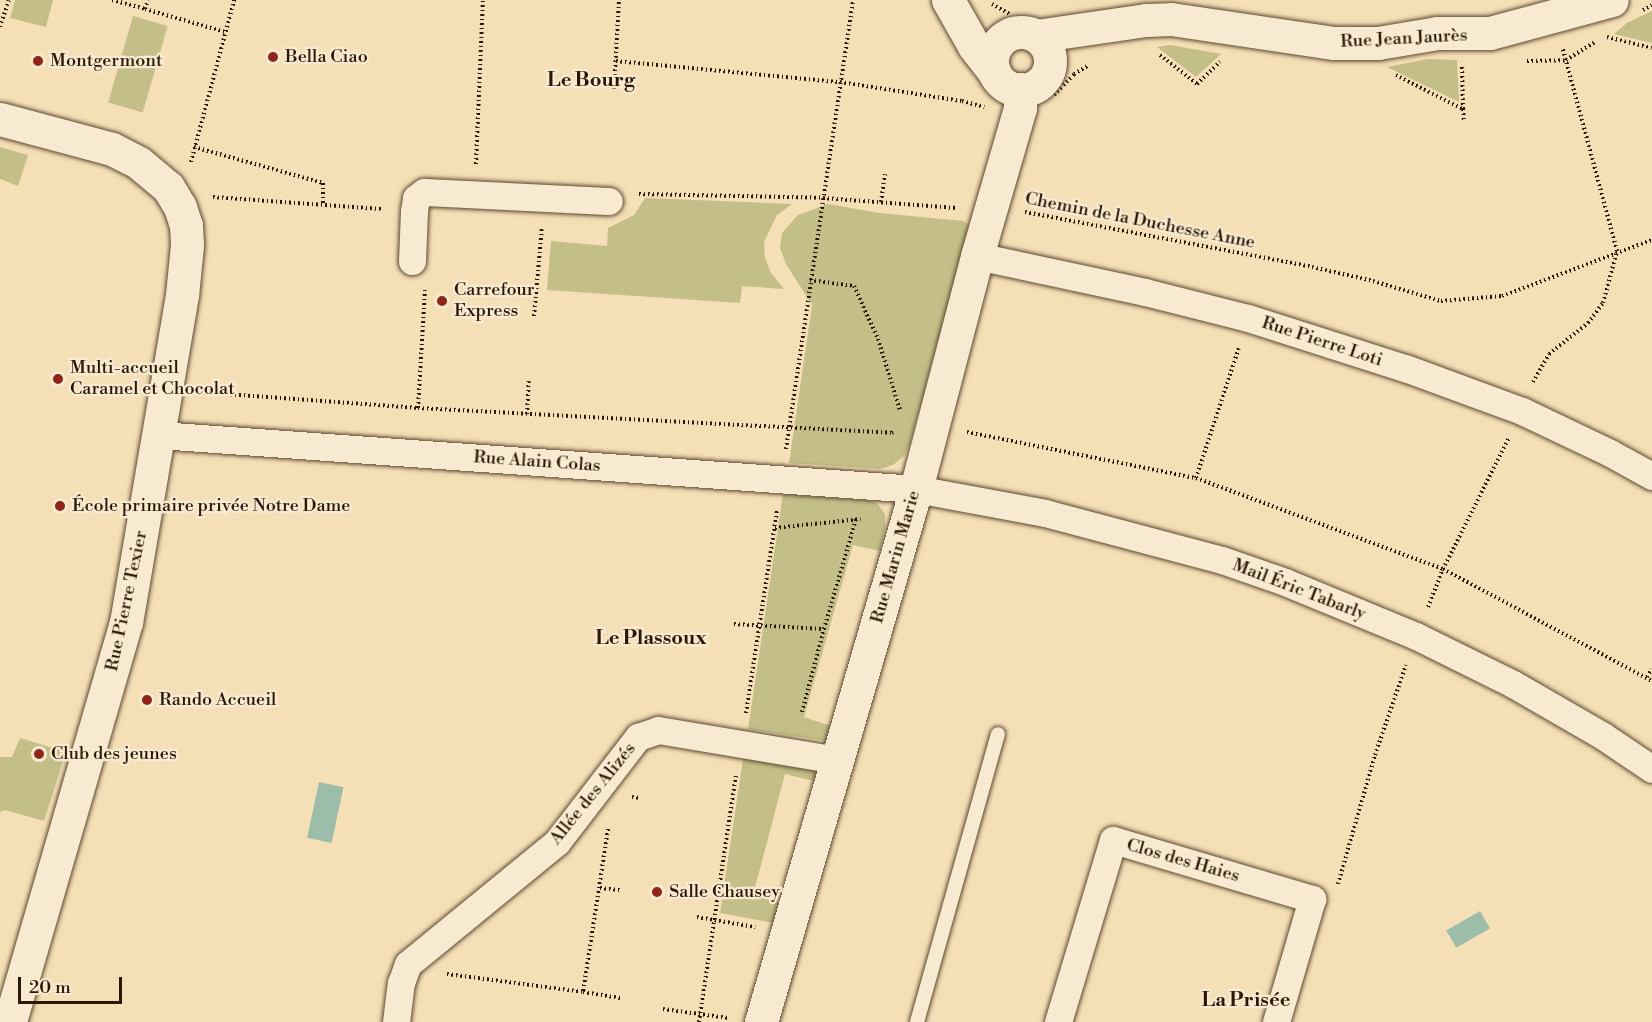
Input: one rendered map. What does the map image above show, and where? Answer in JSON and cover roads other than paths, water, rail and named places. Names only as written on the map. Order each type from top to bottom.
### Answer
[{"type":"street","name":"Rue Jean Jaurès","points":[[1027,34],[1171,19],[1353,44],[1437,33],[1490,33],[1612,0]]},
{"type":"street","points":[[949,1],[999,27],[1027,34],[1044,42],[1050,59],[1026,91]]},
{"type":"street","points":[[949,1],[974,46],[1026,91]]},
{"type":"street","points":[[1026,91],[1122,23]]},
{"type":"street","points":[[1026,91],[992,63],[997,46],[1002,39],[1027,34]]},
{"type":"street","name":"Rue Marin Marie","points":[[748,1020],[837,760],[916,489],[976,256],[1026,91]]},
{"type":"street","name":"Rue Pierre Texier","points":[[0,119],[112,149],[139,163],[168,187],[180,207],[186,225],[182,295],[126,622],[10,1022]]},
{"type":"street","points":[[418,271],[414,211],[416,198],[424,192],[609,201]]},
{"type":"street","name":"Rue Pierre Loti","points":[[976,256],[1145,292],[1248,318],[1405,368],[1522,411],[1652,476]]},
{"type":"street","name":"Rue Alain Colas","points":[[159,435],[916,489]]},
{"type":"street","name":"Mail Éric Tabarly","points":[[916,489],[1045,513],[1222,560],[1286,582],[1416,636],[1513,684],[1603,736],[1652,769]]},
{"type":"street","name":"Allée des Alizés","points":[[396,1022],[401,983],[406,968],[556,842],[638,737],[658,730],[837,760]]},
{"type":"street","name":"Clos des Haies","points":[[1058,1022],[1113,840],[1312,899],[1276,1022]]},
{"type":"lane","points":[[917,1022],[998,734]]},
{"type":"place","name":"Bella Ciao","points":[[273,57]]},
{"type":"place","name":"Montgermont","points":[[38,61]]},
{"type":"place","name":"Carrefour Express","points":[[442,301]]},
{"type":"place","name":"Multi-accueil Caramel et Chocolat","points":[[58,379]]},
{"type":"place","name":"École primaire privée Notre Dame","points":[[60,506]]},
{"type":"place","name":"Rando Accueil","points":[[147,700]]},
{"type":"place","name":"Club des jeunes","points":[[39,754]]},
{"type":"place","name":"Salle Chausey","points":[[657,892]]},
{"type":"district","name":"Le Bourg","points":[[591,80]]},
{"type":"district","name":"Le Plassoux","points":[[651,638]]},
{"type":"district","name":"La Prisée","points":[[1246,1000]]}]
